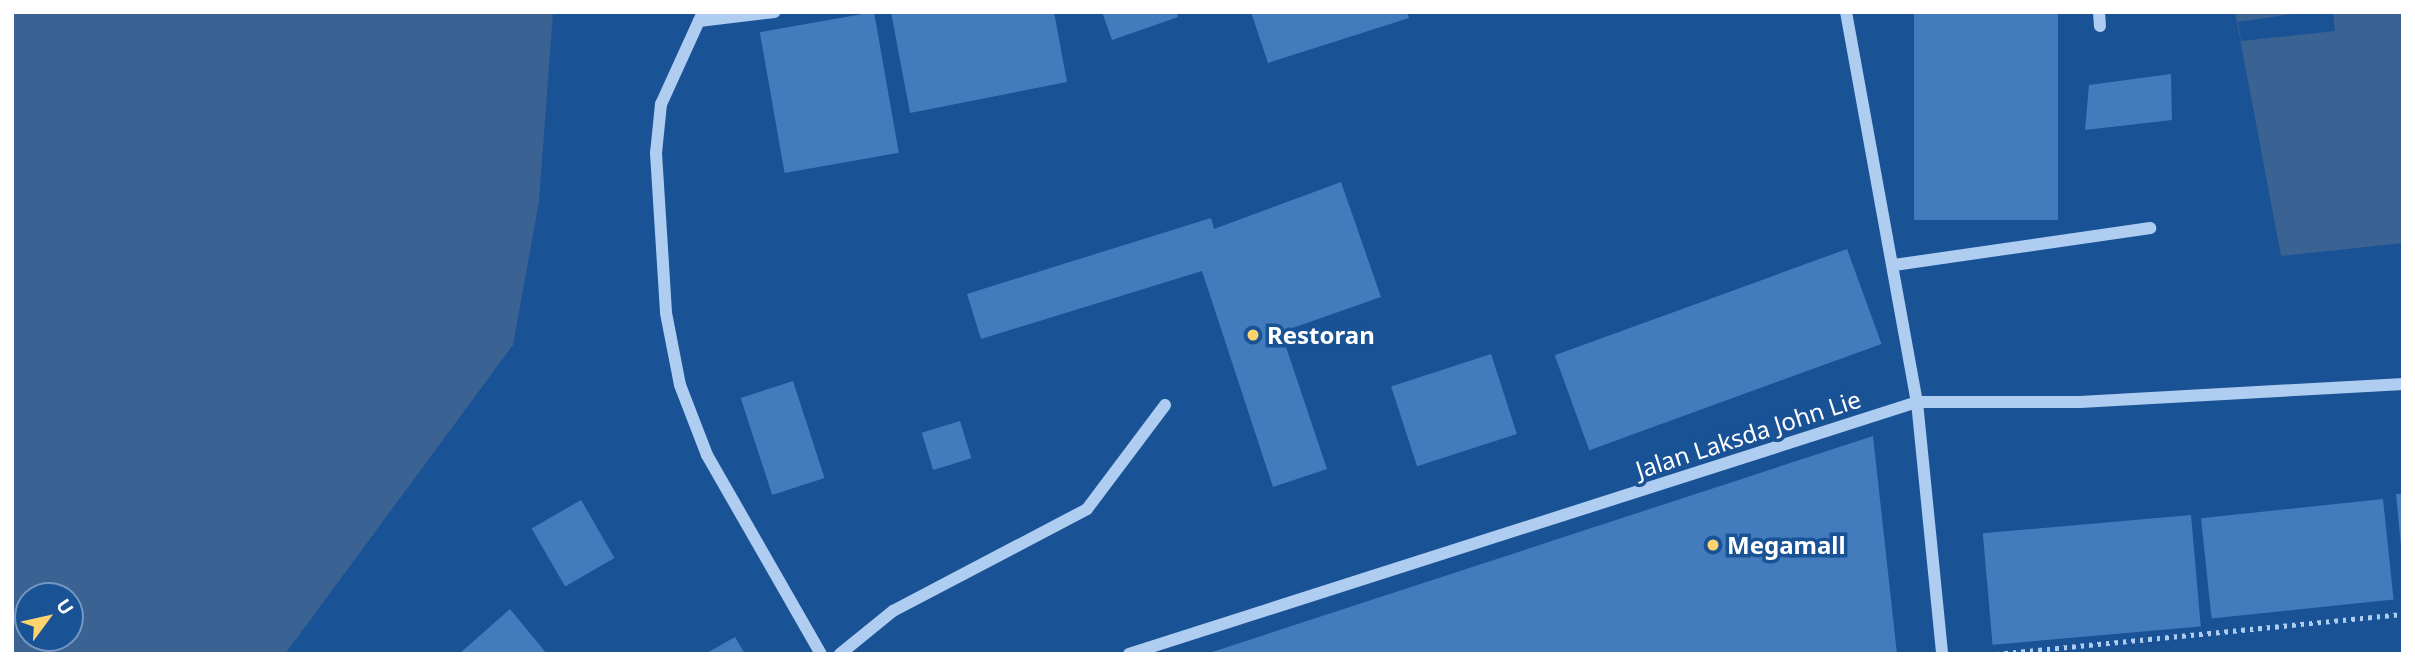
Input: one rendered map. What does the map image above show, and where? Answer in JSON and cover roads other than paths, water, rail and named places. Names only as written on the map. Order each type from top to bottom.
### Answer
[{"type":"lane","points":[[774,12],[701,17],[660,104],[656,153],[666,313],[676,361],[706,455],[821,654]]},
{"type":"lane","points":[[1846,12],[1917,402],[1941,654]]},
{"type":"lane","points":[[2099,12],[2100,26]]},
{"type":"lane","points":[[1894,265],[2150,228]]},
{"type":"lane","name":"Jalan Laksda John Lie","points":[[1129,654],[1917,402],[2080,402],[2403,384]]},
{"type":"lane","points":[[839,654],[893,611],[1087,509],[1165,405]]},
{"type":"water","points":[[12,12],[553,12],[539,201],[513,345],[285,654],[12,654]]},
{"type":"water","points":[[2235,12],[2403,12],[2403,243],[2281,256]]},
{"type":"place","name":"Restoran","points":[[1253,335]]},
{"type":"place","name":"Megamall","points":[[1713,545]]}]
